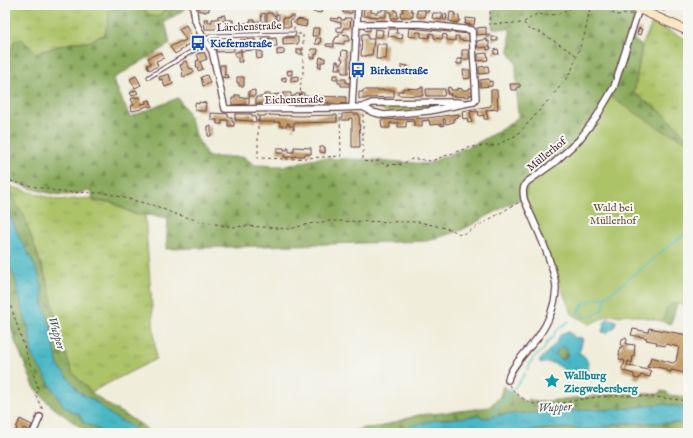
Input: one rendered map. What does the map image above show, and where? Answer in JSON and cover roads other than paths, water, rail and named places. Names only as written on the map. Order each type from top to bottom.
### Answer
[{"type":"main road","points":[[630,5],[688,31]]},
{"type":"street","points":[[193,5],[195,20],[205,40]]},
{"type":"street","points":[[352,107],[358,5]]},
{"type":"street","name":"Müllerhof","points":[[508,380],[513,368],[547,324],[554,306],[556,288],[554,274],[545,248],[524,199],[523,192],[525,184],[554,163],[579,140],[597,116],[614,87],[639,9]]},
{"type":"street","name":"Eichenstraße","points":[[357,24],[421,24],[472,30],[476,99],[474,102],[429,112],[384,115],[372,112],[363,107]]},
{"type":"street","name":"Eichenstraße","points":[[205,40],[212,51],[225,109],[340,108],[363,107],[372,103],[468,103]]},
{"type":"street","points":[[33,433],[40,417]]},
{"type":"lane","name":"Lärchenstraße","points":[[205,40],[211,36],[294,34]]},
{"type":"lane","points":[[149,76],[199,47],[205,40]]},
{"type":"water","points":[[5,205],[38,274],[42,288],[43,304],[50,325],[58,366],[77,391],[96,402],[107,412],[141,433],[105,433],[83,422],[78,413],[74,413],[63,405],[31,354],[28,327],[16,282],[5,252]]},
{"type":"water","points":[[607,319],[616,321],[613,329],[607,333],[602,332]]},
{"type":"water","points":[[570,332],[575,338],[580,337],[583,339],[579,353],[586,359],[588,366],[585,374],[582,376],[572,377],[557,365],[552,363],[541,364],[539,361],[555,344],[561,334]],"holes":[[[561,347],[566,349],[568,355],[567,357],[565,359],[558,357],[556,354],[558,349]]]},
{"type":"water","points":[[662,404],[688,408],[688,425],[680,423],[621,423],[595,429],[544,429],[509,433],[382,433],[435,420],[475,416],[488,418],[506,414],[563,412],[589,409],[621,409]]},
{"type":"waterway","points":[[578,313],[588,318],[603,309],[606,296],[688,232]]},
{"type":"waterway","points":[[577,314],[584,303],[606,296]]},
{"type":"waterway","points":[[528,369],[533,358],[544,349],[556,331],[569,321]]},
{"type":"waterway","points":[[491,419],[493,413],[522,379],[525,373]]},
{"type":"place","name":"Kiefernstraße","points":[[198,43]]},
{"type":"place","name":"Birkenstraße","points":[[358,70]]},
{"type":"place","name":"Wallburg Ziegwebersberg","points":[[552,381]]},
{"type":"park label","name":"Wald bei Müllerhof","points":[[613,213]]},
{"type":"water label","name":"Wupper","points":[[57,333]]},
{"type":"water label","name":"Wupper","points":[[555,407]]}]
